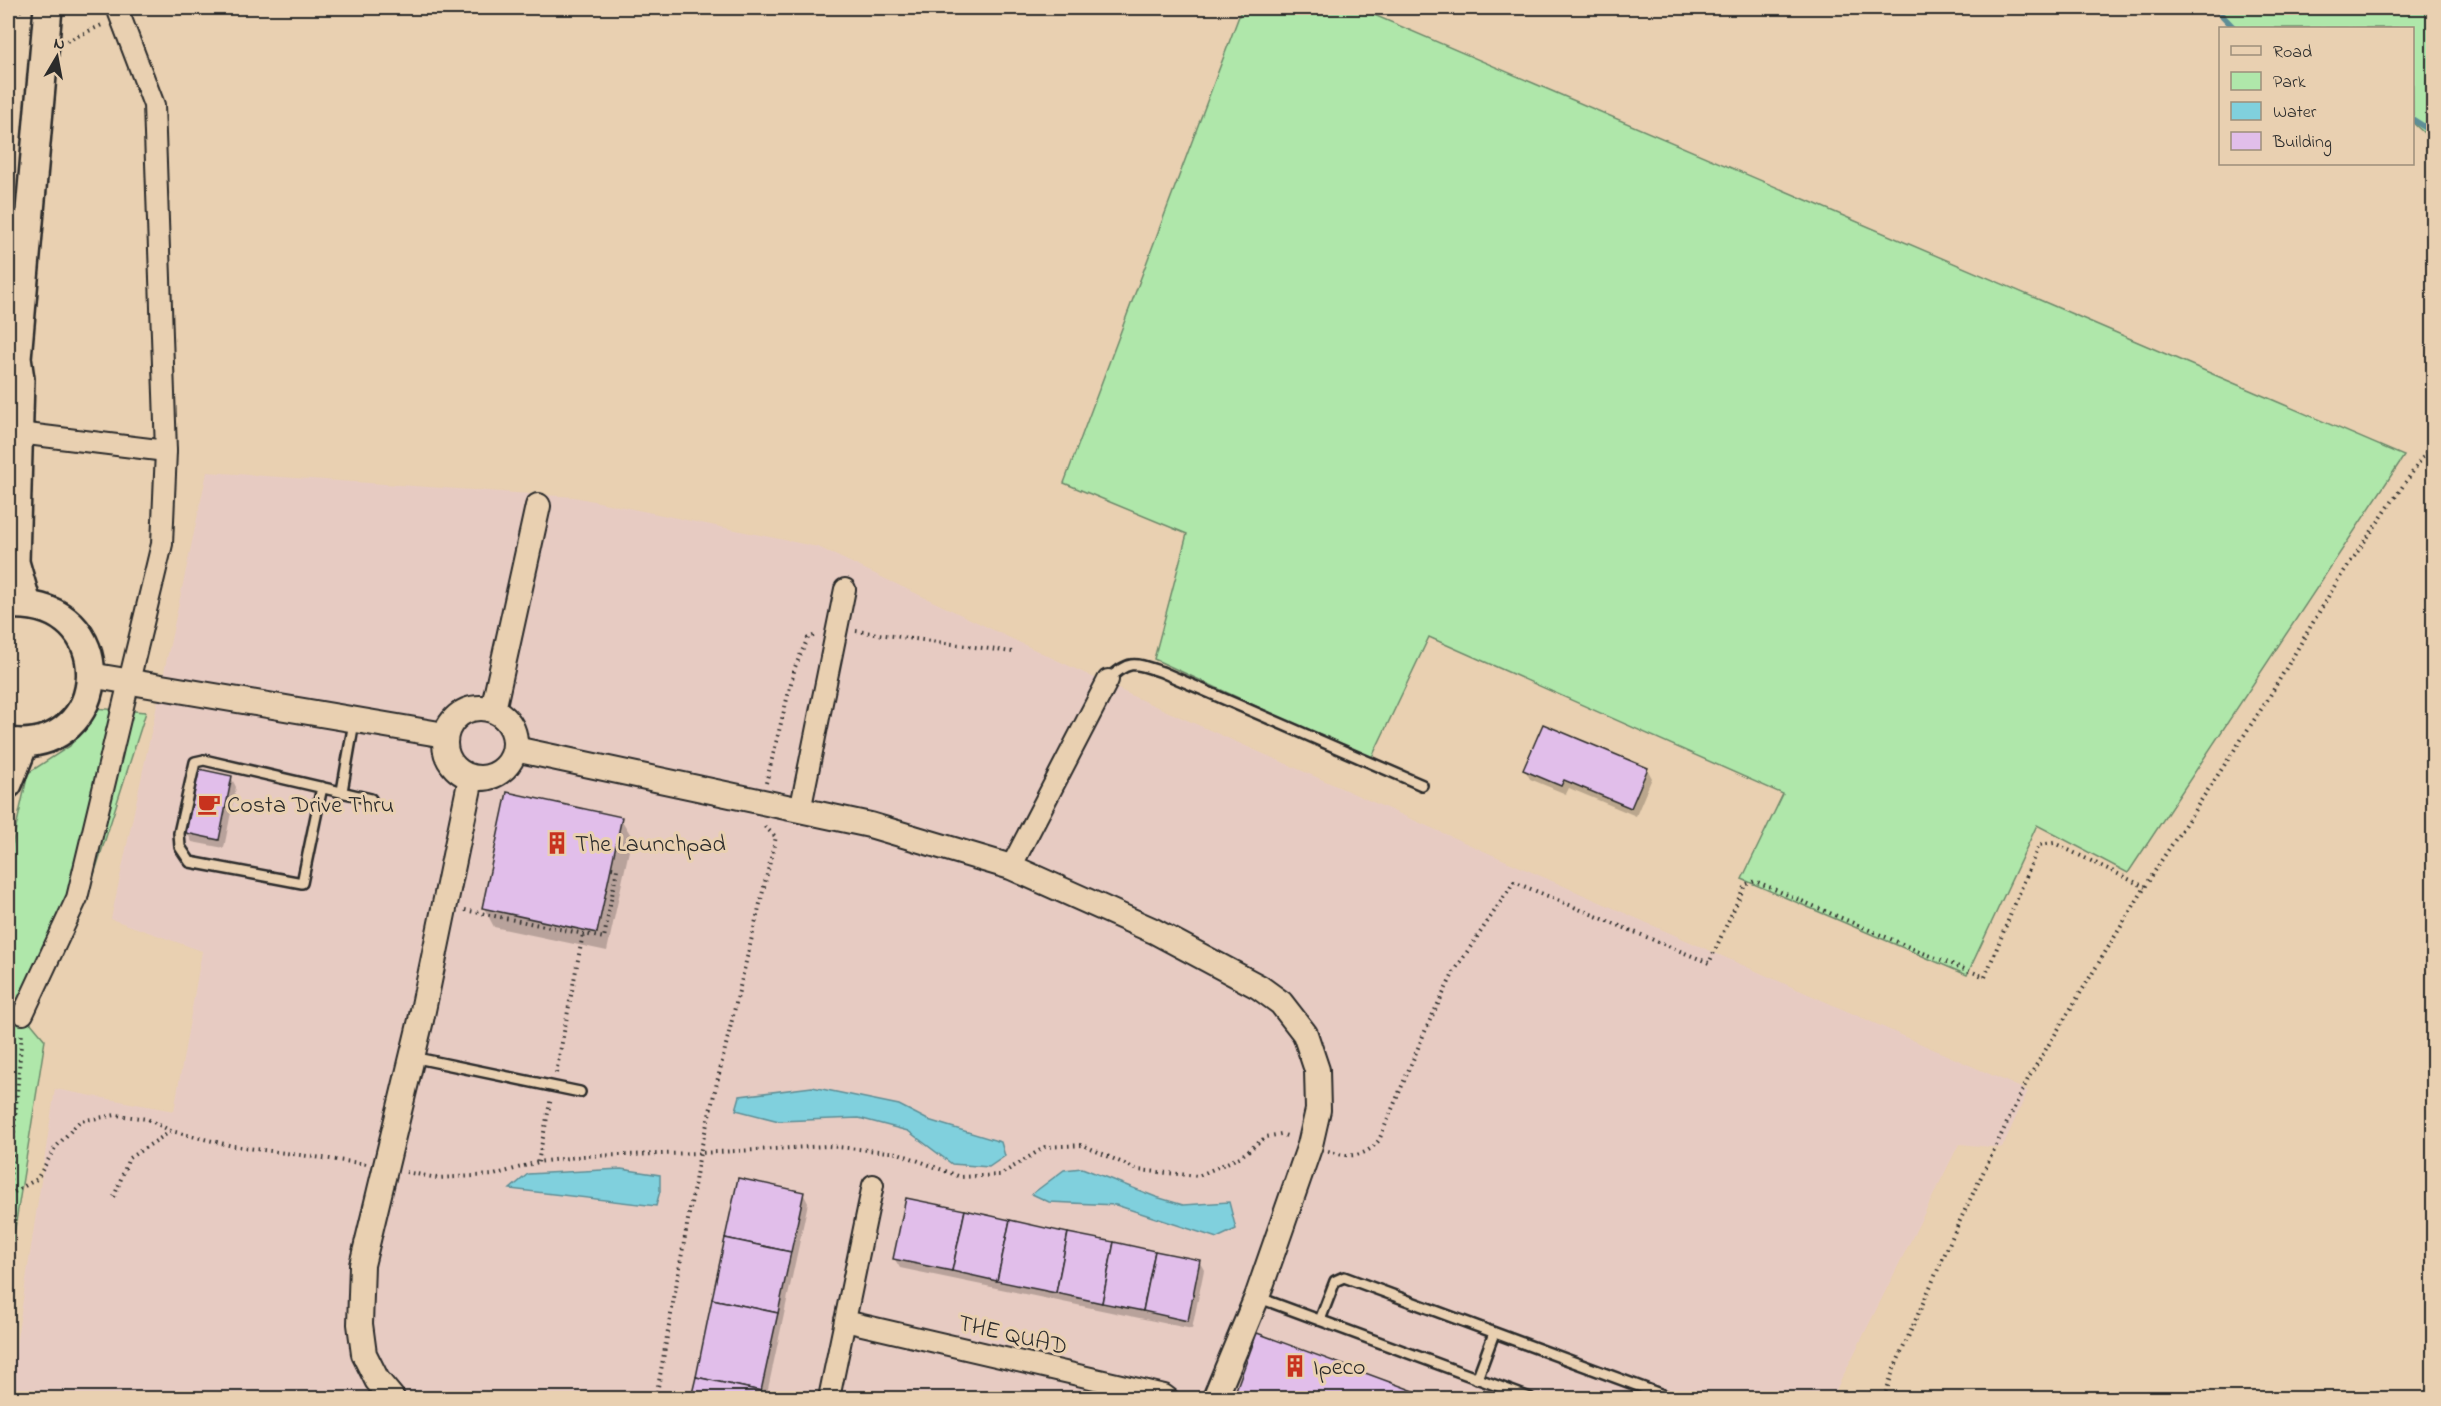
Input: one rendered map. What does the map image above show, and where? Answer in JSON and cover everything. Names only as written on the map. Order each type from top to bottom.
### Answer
[{"type":"main road","points":[[8,784],[16,743],[47,739],[67,727],[82,709],[90,687],[90,664],[83,641],[69,623],[50,610],[17,604],[15,562],[20,379],[12,367],[45,43],[38,8]]},
{"type":"street","points":[[23,1014],[77,898],[162,544],[166,451],[154,105],[119,12]]},
{"type":"street","points":[[19,433],[166,451]]},
{"type":"street","points":[[493,710],[538,506]]},
{"type":"street","points":[[800,811],[845,589]]},
{"type":"street","points":[[90,675],[445,735]]},
{"type":"street","points":[[1011,867],[1108,680]]},
{"type":"street","points":[[481,708],[493,710],[511,725],[515,736],[515,749],[505,769],[496,776],[485,779],[471,778],[454,767],[447,758],[444,747],[445,735],[450,724],[463,712],[481,708]]},
{"type":"street","points":[[515,749],[870,825],[1011,867],[1154,931],[1259,987],[1281,1003],[1305,1034],[1317,1070],[1318,1110],[1310,1145],[1257,1297],[1215,1398]]},
{"type":"street","points":[[392,1398],[377,1380],[364,1354],[360,1324],[362,1264],[412,1057],[471,778]]},
{"type":"street","points":[[828,1398],[873,1185]]},
{"type":"street","name":"THE QUAD","points":[[845,1321],[1164,1395],[1168,1398]]},
{"type":"lane","points":[[1108,680],[1121,667],[1135,663],[1162,672],[1422,785]]},
{"type":"lane","points":[[342,791],[354,720]]},
{"type":"lane","points":[[322,787],[302,883],[190,862],[180,847],[179,833],[195,762],[204,760],[342,791],[371,799]]},
{"type":"lane","points":[[412,1057],[580,1092]]},
{"type":"lane","points":[[1320,1320],[1335,1281],[1344,1277],[1671,1398]]},
{"type":"lane","points":[[1257,1297],[1530,1398]]},
{"type":"lane","points":[[1477,1379],[1494,1333]]},
{"type":"path","points":[[8,10],[38,8]]},
{"type":"path","points":[[45,43],[62,43],[119,12]]},
{"type":"path","points":[[1884,1398],[1893,1371],[1954,1233],[2029,1077],[2145,887],[2268,699],[2338,580],[2433,441]]},
{"type":"path","points":[[9,1195],[37,1179],[55,1148],[80,1121],[116,1115],[147,1119],[171,1131],[233,1146],[336,1158],[438,1178],[494,1174],[538,1162],[584,1156],[700,1154],[828,1146],[898,1153],[961,1177],[1000,1174],[1045,1147],[1083,1145],[1138,1170],[1198,1176],[1240,1157],[1266,1137],[1281,1134],[1351,1157],[1368,1152],[1379,1140],[1429,1022],[1455,970],[1514,882],[1709,963],[1745,885],[1755,881],[1985,977],[2039,845],[2054,843],[2145,887]]},
{"type":"path","points":[[444,906],[604,938],[617,869],[611,868]]},
{"type":"path","points":[[538,1162],[583,934]]},
{"type":"path","points":[[8,1204],[23,1014]]},
{"type":"path","points":[[114,1197],[129,1158],[171,1131]]},
{"type":"path","points":[[656,1398],[700,1154]]},
{"type":"shaded area","points":[[207,472],[574,497],[818,547],[1137,698],[2028,1091],[2002,1148],[1959,1144],[1832,1398],[8,1398],[55,1089],[174,1111],[202,951],[111,919]]},
{"type":"green space","points":[[1242,8],[1358,8],[2404,456],[2128,873],[2037,825],[1967,975],[1742,879],[1783,794],[1429,637],[1371,759],[1154,659],[1187,534],[1064,483]]},
{"type":"green space","points":[[2215,8],[2433,8],[2433,141],[2414,124],[2414,27],[2233,27]]},
{"type":"green space","points":[[93,708],[146,712],[90,887],[67,900],[15,1004],[45,1040],[8,1272],[8,864],[28,773],[70,746]]},
{"type":"water","points":[[812,1087],[899,1105],[928,1120],[1001,1142],[1005,1156],[989,1167],[952,1164],[908,1131],[859,1118],[779,1121],[736,1110],[740,1096]]},
{"type":"water","points":[[1082,1168],[1183,1205],[1229,1202],[1236,1229],[1217,1238],[1116,1205],[1049,1202],[1032,1194],[1064,1170]]},
{"type":"water","points":[[621,1169],[660,1175],[660,1191],[656,1206],[510,1189],[528,1174]]},
{"type":"building","points":[[1543,724],[1648,768],[1631,808],[1564,780],[1561,786],[1523,770]]},
{"type":"building","name":"Costa Drive Thru","points":[[199,769],[232,776],[219,840],[186,833]]},
{"type":"building","name":"The Launchpad","points":[[507,792],[622,817],[597,933],[482,908]]},
{"type":"building","points":[[738,1178],[804,1192],[791,1252],[725,1238]]},
{"type":"building","points":[[906,1198],[965,1210],[952,1271],[893,1259]]},
{"type":"building","points":[[965,1210],[1010,1220],[997,1281],[952,1271]]},
{"type":"building","points":[[1010,1220],[1068,1233],[1056,1293],[997,1281]]},
{"type":"building","points":[[1068,1233],[1114,1242],[1102,1303],[1056,1293]]},
{"type":"building","points":[[725,1238],[791,1252],[778,1313],[712,1299]]},
{"type":"building","points":[[1114,1242],[1155,1251],[1143,1311],[1102,1303]]},
{"type":"building","points":[[1155,1251],[1200,1260],[1188,1321],[1143,1311]]},
{"type":"building","points":[[712,1299],[778,1313],[761,1391],[696,1377]]},
{"type":"building","name":"Ipeco","points":[[1257,1333],[1433,1398],[1233,1398]]},
{"type":"building","points":[[696,1377],[761,1391],[760,1398],[691,1398]]},
{"type":"building","points":[[1054,1394],[1073,1398],[1054,1398]]},
{"type":"waterway","points":[[2215,8],[2233,27]]},
{"type":"waterway","points":[[2429,130],[2434,117]]},
{"type":"waterway","points":[[2414,120],[2434,133]]},
{"type":"place","name":"Costa Drive Thru","points":[[209,804]]},
{"type":"place","name":"The Launchpad","points":[[557,843]]},
{"type":"place","name":"Ipeco","points":[[1295,1366]]}]
